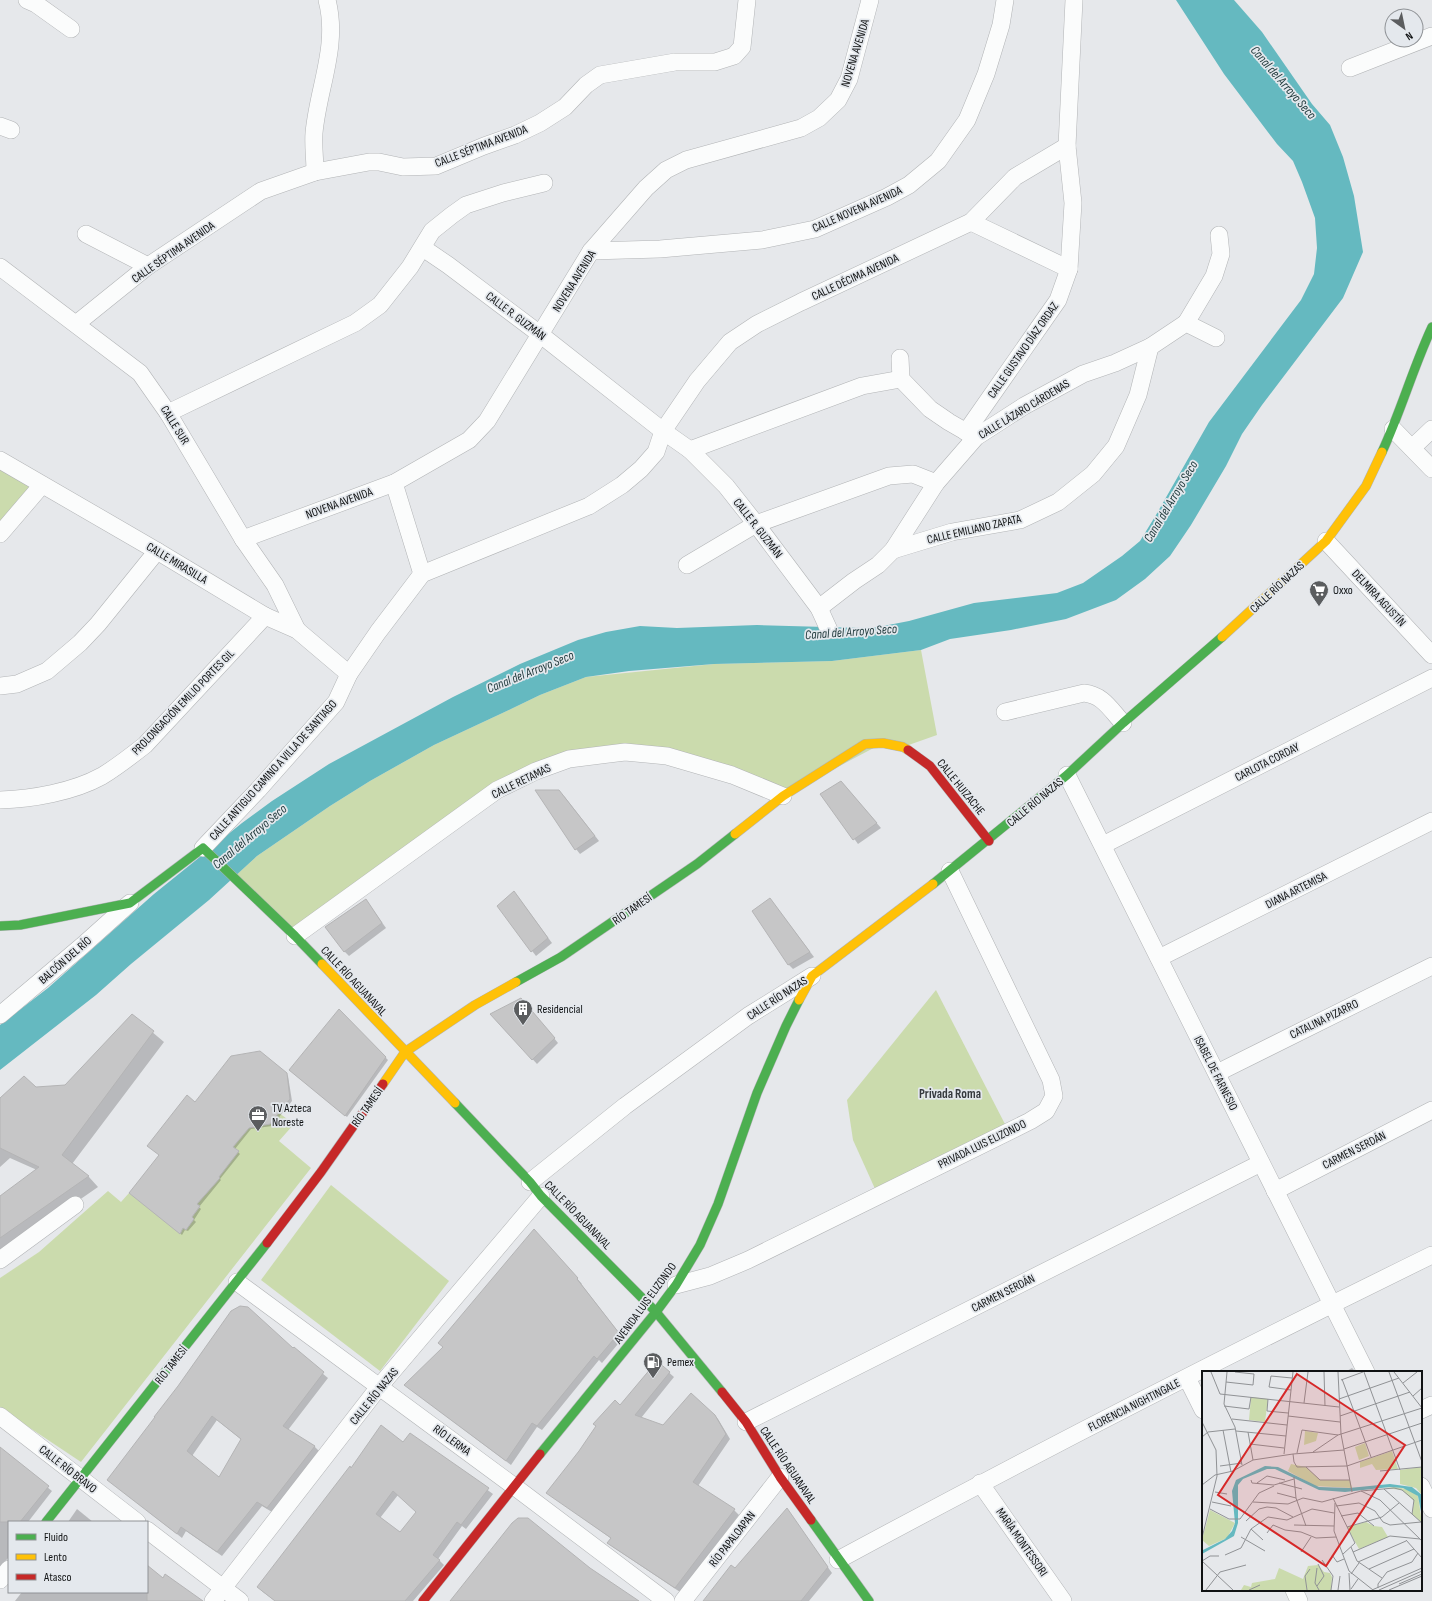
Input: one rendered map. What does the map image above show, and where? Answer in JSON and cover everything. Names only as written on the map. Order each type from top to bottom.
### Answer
[{"type":"street","points":[[27,0],[36,4],[71,29]]},
{"type":"street","points":[[315,172],[314,133],[330,42],[331,16],[327,0]]},
{"type":"street","name":"CALLE SÉPTIMA AVENIDA","points":[[76,324],[148,266],[261,191],[315,172],[369,162],[379,162],[403,167],[436,166],[515,135],[540,123],[565,107],[586,85],[600,76],[675,62],[715,62],[734,56],[742,47],[747,0]]},
{"type":"street","name":"NOVENA AVENIDA","points":[[243,539],[394,483],[469,440],[487,421],[591,251],[646,188],[666,170],[686,160],[801,128],[819,118],[838,100],[849,79],[870,0]]},
{"type":"street","name":"CALLE NOVENA AVENIDA","points":[[591,251],[660,249],[762,240],[815,229],[887,197],[909,185],[938,161],[967,120],[986,74],[1001,24],[1005,0]]},
{"type":"street","name":"CALLE GUSTAVO DÍAZ ORDAZ","points":[[971,434],[1058,300],[1069,269],[1073,203],[1068,146],[1074,0]]},
{"type":"street","points":[[1350,68],[1432,36]]},
{"type":"street","name":"CALLE DÉCIMA AVENIDA","points":[[663,431],[697,380],[730,342],[757,324],[801,302],[971,222],[1015,177],[1068,146]]},
{"type":"street","points":[[168,413],[355,323],[380,305],[423,248],[432,231],[466,205],[503,193],[544,184]]},
{"type":"street","points":[[971,222],[1069,269]]},
{"type":"street","points":[[86,234],[148,266]]},
{"type":"street","points":[[1216,338],[1186,323],[1214,276],[1222,254],[1219,235]]},
{"type":"street","name":"CALLE R. GUZMÁN","points":[[423,248],[541,335],[663,431],[690,450],[726,486],[756,524],[820,608],[829,630]]},
{"type":"street","name":"CALLE SUR","points":[[0,267],[140,373],[168,413],[243,539],[276,585],[297,630]]},
{"type":"street","name":"CALLE LÁZARO CÁRDENAS","points":[[820,608],[854,581],[878,565],[893,550],[936,483],[971,434],[1083,374],[1115,363],[1150,347],[1186,323]]},
{"type":"street","name":"CALLE RÍO NAZAS","points":[[530,1182],[625,1106],[737,1025],[812,976],[989,841],[1193,663],[1293,573],[1326,541],[1366,486],[1393,429],[1422,348],[1432,327]]},
{"type":"street","name":"CALLE EMILIANO ZAPATA","points":[[893,550],[952,532],[1020,520],[1058,502],[1094,474],[1116,446],[1138,395],[1150,347]]},
{"type":"street","points":[[900,358],[901,379],[930,409],[949,422],[971,434]]},
{"type":"street","points":[[690,450],[862,386],[901,379]]},
{"type":"street","points":[[1393,429],[1432,469]]},
{"type":"street","points":[[1412,448],[1432,429]]},
{"type":"street","points":[[394,483],[422,574],[589,506],[622,485],[641,469],[656,452],[663,431]]},
{"type":"street","name":"CALLE MIRASILLA","points":[[0,460],[157,551],[265,616],[297,630],[349,674]]},
{"type":"street","points":[[687,565],[756,524],[889,476],[913,474],[936,483]]},
{"type":"street","points":[[0,534],[42,485]]},
{"type":"street","name":"DELMIRA AGUSTÍN","points":[[1326,541],[1432,655]]},
{"type":"street","points":[[0,686],[18,684],[48,671],[80,643],[98,624],[157,551]]},
{"type":"street","name":"CALLE ANTIGUO CAMINO A VILLA DE SANTIAGO","points":[[0,926],[20,925],[130,903],[205,851],[336,702],[349,674],[378,632],[422,574]]},
{"type":"street","name":"PROLONGACIÓN EMILIO PORTES GIL","points":[[0,800],[21,799],[74,788],[101,776],[124,761],[145,745],[265,616]]},
{"type":"street","name":"CARLOTA CORDAY","points":[[1103,845],[1432,678]]},
{"type":"street","points":[[1005,712],[1084,693],[1093,694],[1100,698],[1123,723]]},
{"type":"street","name":"CALLE HUIZACHE","points":[[783,796],[865,744],[883,743],[903,747],[930,766],[989,841]]},
{"type":"street","name":"CALLE RETAMAS","points":[[295,936],[496,790],[536,771],[569,759],[625,752],[667,756],[732,775],[783,796]]},
{"type":"street","name":"ISABEL DE FARNESIO","points":[[1067,774],[1366,1371]]},
{"type":"street","name":"RÍO TAMESÍ","points":[[47,1521],[237,1282],[321,1172],[405,1052],[475,1005],[561,957],[600,931],[698,864],[783,796]]},
{"type":"street","name":"DIANA ARTEMISA","points":[[1159,958],[1432,821]]},
{"type":"street","name":"CALLE RÍO AGUANAVAL","points":[[205,851],[295,936],[530,1182],[541,1196],[656,1312],[746,1422],[780,1477],[838,1560],[869,1601]]},
{"type":"street","name":"PRIVADA LUIS ELIZONDO","points":[[676,1285],[710,1276],[748,1260],[1030,1121],[1046,1111],[1054,1096],[1051,1080],[950,871]]},
{"type":"street","name":"BALCÓN DEL RÍO","points":[[0,1015],[82,946],[130,903]]},
{"type":"street","name":"CATALINA PIZARRO","points":[[1216,1073],[1432,966]]},
{"type":"street","name":"AVENIDA LUIS ELIZONDO","points":[[423,1601],[656,1312],[676,1285],[700,1245],[718,1204],[757,1093],[786,1026],[812,976]]},
{"type":"street","name":"CARMEN SERDÁN","points":[[1275,1191],[1432,1110]]},
{"type":"street","name":"CARMEN SERDÁN","points":[[746,1422],[1261,1163]]},
{"type":"street","name":"CALLE RÍO NAZAS","points":[[218,1595],[380,1387],[541,1196]]},
{"type":"street","points":[[0,1260],[75,1205]]},
{"type":"street","name":"FLORENCIA NIGHTINGALE","points":[[838,1560],[980,1483],[1333,1304],[1432,1256]]},
{"type":"street","name":"RÍO LERMA","points":[[237,1282],[515,1487],[666,1601]]},
{"type":"street","points":[[1187,1378],[1202,1408]]},
{"type":"street","points":[[1422,1410],[1432,1405]]},
{"type":"street","name":"CALLE RÍO BRAVO","points":[[0,1416],[136,1521]]},
{"type":"street","name":"RÍO PAPALOAPAN","points":[[683,1601],[780,1477]]},
{"type":"street","name":"MARÍA MONTESSORI","points":[[980,1483],[1063,1601]]},
{"type":"street","points":[[1422,1488],[1432,1509]]},
{"type":"street","points":[[148,1531],[218,1595],[240,1601]]},
{"type":"street","points":[[0,1580],[8,1570]]},
{"type":"street","points":[[1294,1591],[1299,1601]]},
{"type":"green space","points":[[0,460],[42,485],[0,534]]},
{"type":"green space","points":[[921,650],[937,735],[903,747],[883,743],[783,796],[625,752],[536,771],[295,936],[234,877],[257,856],[330,806],[370,781],[434,745],[540,695],[586,677],[714,664],[832,661]]},
{"type":"green space","points":[[936,990],[1007,1128],[876,1191],[853,1140],[847,1100]]},
{"type":"green space","points":[[279,1113],[294,1124],[279,1141],[311,1168],[81,1462],[0,1408],[0,1278],[39,1252],[108,1191],[121,1202],[129,1193],[180,1233],[183,1228],[186,1230],[194,1219],[192,1217],[200,1207],[197,1204],[220,1178],[216,1175],[239,1151],[233,1147],[249,1128],[270,1124]]},
{"type":"green space","points":[[331,1185],[449,1281],[380,1371],[261,1280]]},
{"type":"water","name":"Canal del Arroyo Seco","points":[[1176,0],[1234,0],[1262,32],[1312,104],[1330,125],[1343,157],[1354,196],[1363,252],[1343,298],[1262,405],[1242,434],[1226,466],[1191,525],[1170,556],[1145,579],[1116,600],[1066,619],[1011,630],[950,639],[921,650],[832,661],[714,664],[629,671],[586,677],[540,695],[434,745],[370,781],[330,806],[257,856],[209,900],[131,964],[96,995],[0,1070],[0,1025],[48,988],[154,894],[242,823],[272,801],[329,764],[453,697],[520,664],[578,640],[606,632],[640,626],[677,628],[757,625],[862,628],[878,627],[909,621],[974,603],[1057,593],[1083,583],[1122,556],[1140,541],[1209,422],[1301,300],[1314,274],[1317,248],[1315,218],[1293,161],[1277,144],[1224,74]]},
{"type":"building","points":[[841,781],[877,823],[853,840],[820,794]]},
{"type":"building","points":[[535,790],[559,790],[595,836],[575,850]]},
{"type":"building","points":[[514,891],[548,938],[531,952],[497,906]]},
{"type":"building","points":[[770,898],[810,952],[788,965],[752,911]]},
{"type":"building","points":[[366,899],[382,923],[344,952],[325,927]]},
{"type":"building","name":"Residencial","points":[[521,998],[555,1038],[532,1060],[490,1014]]},
{"type":"building","points":[[339,1009],[386,1057],[345,1116],[289,1070]]},
{"type":"building","points":[[132,1014],[154,1031],[62,1155],[89,1176],[0,1238],[0,1196],[39,1167],[0,1148],[0,1098],[24,1076],[36,1087],[65,1085]]},
{"type":"building","points":[[260,1051],[287,1073],[290,1099],[270,1124],[249,1128],[233,1147],[239,1151],[219,1177],[220,1178],[197,1204],[200,1206],[192,1217],[194,1219],[186,1230],[183,1228],[180,1234],[129,1193],[159,1155],[147,1146],[187,1095],[195,1102],[231,1056]]},
{"type":"building","points":[[534,1229],[578,1278],[577,1279],[619,1333],[597,1359],[594,1356],[537,1426],[532,1423],[506,1461],[404,1385],[443,1347],[438,1343]]},
{"type":"building","points":[[240,1306],[248,1307],[293,1348],[294,1347],[324,1372],[283,1426],[315,1446],[267,1508],[257,1502],[217,1552],[181,1527],[177,1534],[107,1480],[178,1386],[231,1311]],"holes":[[[212,1416],[241,1439],[219,1477],[187,1451]]]},
{"type":"building","points":[[657,1361],[670,1372],[635,1415],[663,1425],[691,1393],[715,1415],[726,1434],[693,1482],[735,1509],[675,1588],[607,1543],[611,1538],[546,1493],[579,1451],[596,1426],[593,1424],[615,1400],[620,1405]]},
{"type":"building","points":[[381,1425],[403,1442],[410,1433],[489,1488],[461,1525],[457,1522],[433,1555],[440,1560],[405,1601],[275,1601],[257,1587],[350,1466],[351,1468]],"holes":[[[393,1491],[416,1512],[400,1532],[376,1514]]]},
{"type":"building","points":[[0,1447],[49,1486],[21,1521],[0,1522]]},
{"type":"building","points":[[787,1508],[828,1567],[801,1601],[703,1601],[731,1565],[735,1568]]},
{"type":"building","points":[[518,1518],[528,1518],[590,1568],[639,1601],[450,1601],[512,1523]]},
{"type":"building","points":[[148,1566],[163,1578],[165,1574],[203,1601],[147,1601]]},
{"type":"traffic: fast","points":[[1382,452],[1432,327]]},
{"type":"traffic: fast","points":[[933,884],[1067,775],[1123,723],[1222,637]]},
{"type":"traffic: fast","points":[[516,982],[561,957],[697,864],[735,834]]},
{"type":"traffic: fast","points":[[0,926],[20,925],[130,903],[203,848],[295,936],[322,964]]},
{"type":"traffic: fast","points":[[540,1454],[656,1312],[676,1285],[700,1245],[718,1204],[757,1093],[799,1000]]},
{"type":"traffic: fast","points":[[455,1103],[530,1182],[541,1196],[656,1312],[722,1392]]},
{"type":"traffic: fast","points":[[47,1521],[267,1243]]},
{"type":"traffic: fast","points":[[811,1520],[869,1601]]},
{"type":"traffic: slow","points":[[1222,637],[1326,541],[1366,486],[1382,452]]},
{"type":"traffic: slow","points":[[735,834],[783,796],[865,744],[883,743],[903,747],[908,750]]},
{"type":"traffic: slow","points":[[799,1000],[812,976],[933,884]]},
{"type":"traffic: slow","points":[[322,964],[455,1103]]},
{"type":"traffic: slow","points":[[383,1084],[405,1052],[475,1005],[516,982]]},
{"type":"traffic: jam","points":[[908,750],[930,766],[989,841]]},
{"type":"traffic: jam","points":[[267,1243],[321,1172],[383,1084]]},
{"type":"traffic: jam","points":[[722,1392],[746,1422],[780,1477],[811,1520]]},
{"type":"traffic: jam","points":[[423,1601],[540,1454]]},
{"type":"place","name":"Oxxo","points":[[1319,607]]},
{"type":"place","name":"Residencial","points":[[523,1026]]},
{"type":"place","name":"TV Azteca Noreste","points":[[258,1132]]},
{"type":"place","name":"Pemex","points":[[653,1379]]},
{"type":"district","name":"Privada Roma","points":[[950,1093]]}]
